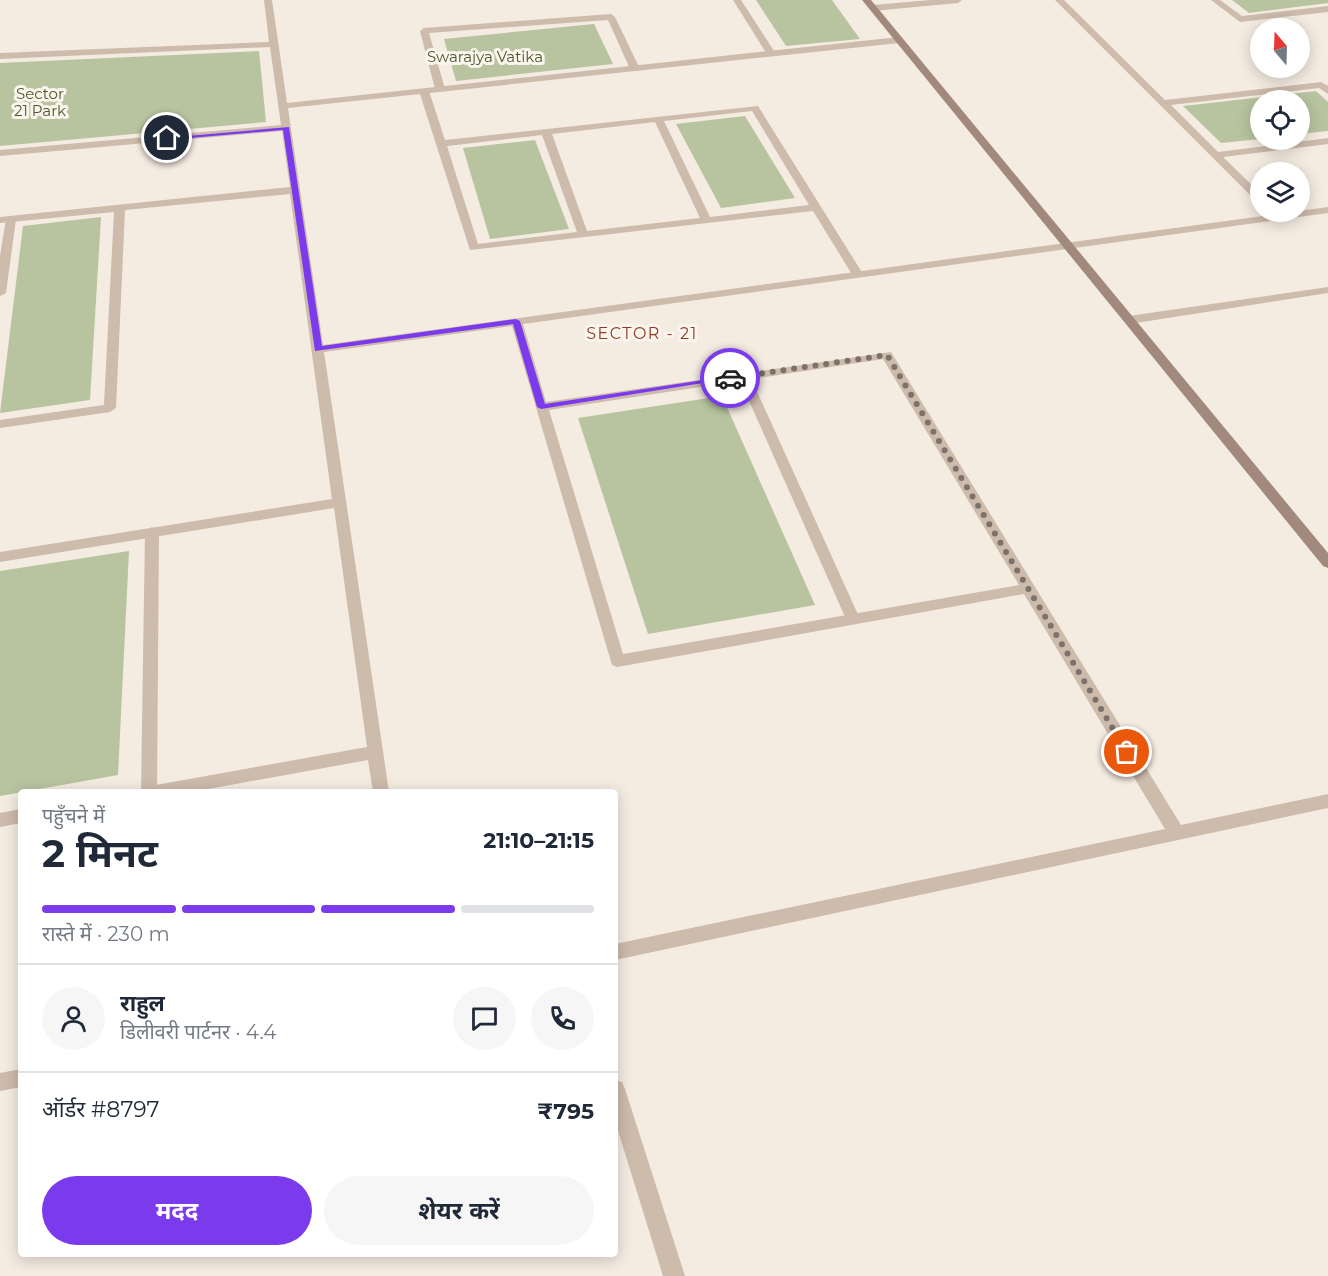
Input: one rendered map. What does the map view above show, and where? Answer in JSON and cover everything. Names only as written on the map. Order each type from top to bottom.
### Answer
[{"type":"street","points":[[268,0],[381,789]]},
{"type":"street","points":[[737,0],[771,54]]},
{"type":"street","points":[[870,4],[958,0]]},
{"type":"street","points":[[1059,0],[1250,189]]},
{"type":"street","points":[[1215,0],[1240,20],[1328,9]]},
{"type":"street","points":[[870,4],[1328,563]]},
{"type":"street","points":[[440,89],[424,31],[611,17],[634,69]]},
{"type":"street","points":[[283,106],[899,40]]},
{"type":"street","points":[[0,56],[274,44]]},
{"type":"street","points":[[1163,103],[1321,85],[1328,91]]},
{"type":"street","points":[[424,91],[474,248],[816,207]]},
{"type":"street","points":[[440,144],[755,108],[857,274]]},
{"type":"street","points":[[658,119],[706,220]]},
{"type":"street","points":[[0,153],[286,128]]},
{"type":"street","points":[[546,132],[583,235]]},
{"type":"street","points":[[1215,154],[1328,141]]},
{"type":"street","points":[[0,293],[6,219],[295,190]]},
{"type":"street","points":[[0,424],[110,408],[120,208]]},
{"type":"street","points":[[1310,211],[1328,210]]},
{"type":"street","points":[[318,349],[1250,218]]},
{"type":"street","points":[[1129,320],[1322,291],[1328,303]]},
{"type":"street","points":[[516,321],[617,661],[1028,588]]},
{"type":"street","points":[[541,407],[887,355],[1177,834]]},
{"type":"street","points":[[744,376],[853,619]]},
{"type":"street","points":[[0,557],[340,502]]},
{"type":"street","points":[[148,789],[152,532]]},
{"type":"street","points":[[173,789],[376,753]]},
{"type":"street","points":[[618,951],[1328,801]]},
{"type":"street","points":[[0,820],[18,817]]},
{"type":"street","points":[[0,1082],[18,1079]]},
{"type":"street","points":[[618,1099],[674,1276]]},
{"type":"green space","points":[[756,0],[832,0],[860,39],[786,46]]},
{"type":"green space","points":[[1232,0],[1328,0],[1328,3],[1249,13]]},
{"type":"green space","name":"Swarajya Vatika","points":[[594,24],[613,64],[456,81],[444,39]]},
{"type":"green space","name":"Sector 21 Park","points":[[259,51],[266,122],[0,146],[0,63]]},
{"type":"green space","points":[[1316,91],[1328,102],[1328,131],[1310,133],[1310,92]]},
{"type":"green space","points":[[1250,98],[1250,140],[1221,143],[1183,106]]},
{"type":"green space","points":[[745,116],[795,198],[721,208],[676,124]]},
{"type":"green space","points":[[535,140],[569,229],[490,239],[463,148]]},
{"type":"green space","points":[[101,217],[90,400],[0,413],[23,226]]},
{"type":"green space","points":[[722,396],[815,605],[648,634],[578,418]]},
{"type":"green space","points":[[129,551],[118,775],[39,789],[18,789],[18,793],[0,796],[0,571]]},
{"type":"way so far","points":[[730,378],[887,355],[1127,752]]},
{"type":"district","name":"SECTOR - 21","points":[[642,333]]},
{"type":"route","points":[[167,138],[286,128],[318,349],[516,321],[541,407],[730,378]]}]
